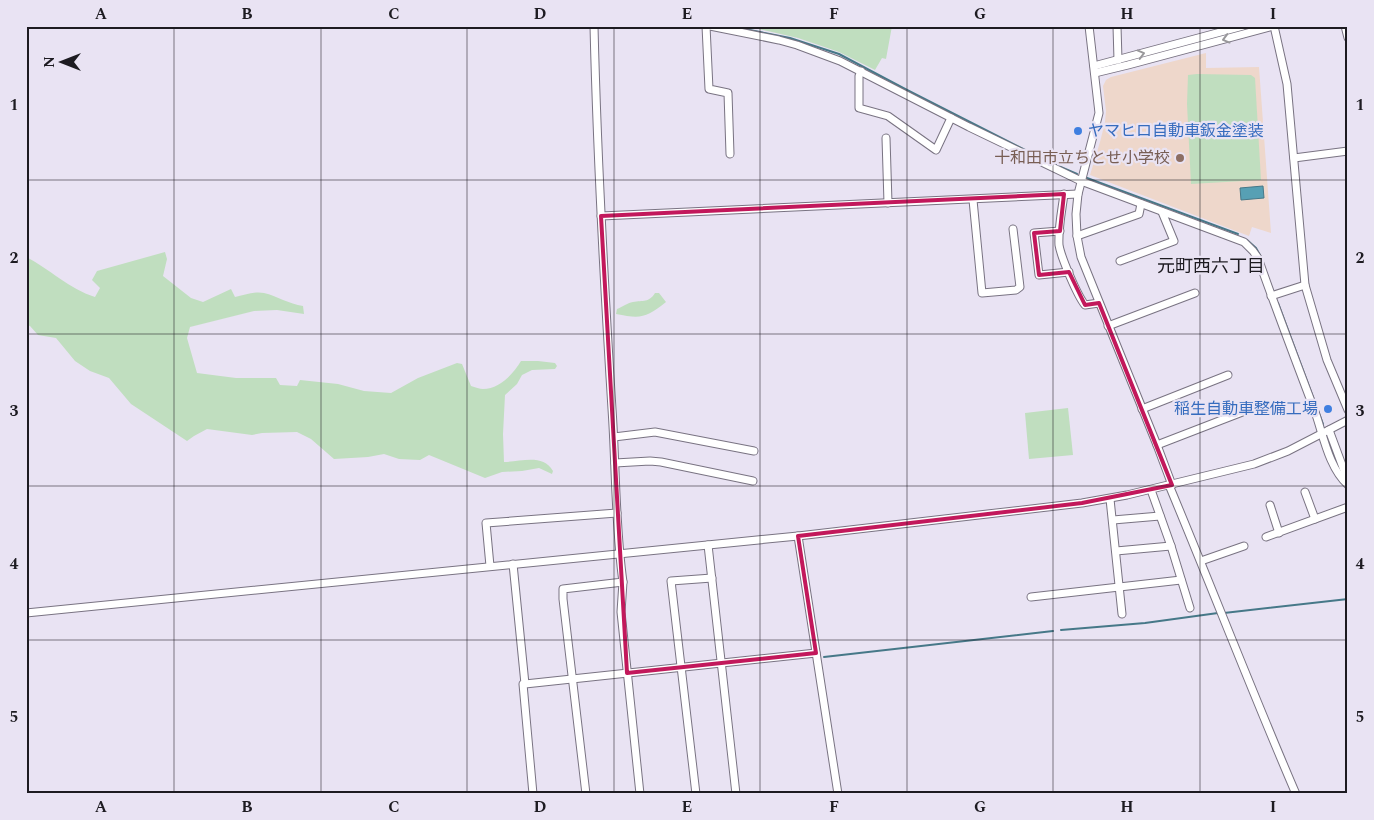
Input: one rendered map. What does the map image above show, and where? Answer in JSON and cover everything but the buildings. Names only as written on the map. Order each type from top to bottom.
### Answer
[{"type":"street","points":[[594,26],[601,216],[619,553],[623,582],[621,612],[640,794]]},
{"type":"street","points":[[730,154],[728,93],[709,89],[708,26],[797,45],[840,61],[951,118],[1081,181],[1244,242],[1254,251],[1258,258],[1348,483]]},
{"type":"street","points":[[1089,26],[1099,113],[1078,194],[1076,214],[1078,246],[1108,326],[1157,445],[1170,485],[1296,794]]},
{"type":"street","points":[[1117,26],[1118,60]]},
{"type":"street","points":[[1094,69],[1118,60],[1244,26]]},
{"type":"street","points":[[1094,69],[1128,66],[1274,26],[1287,84],[1305,285],[1327,360],[1348,410]]},
{"type":"street","points":[[1345,26],[1348,38]]},
{"type":"street","points":[[861,71],[859,76],[860,108],[888,116],[936,150],[951,118]]},
{"type":"street","points":[[886,138],[888,203]]},
{"type":"street","points":[[1294,158],[1348,151]]},
{"type":"street","points":[[1064,194],[1059,245],[1080,299],[1085,305],[1099,303]]},
{"type":"street","points":[[601,216],[1078,194]]},
{"type":"street","points":[[973,200],[982,293],[1016,290],[1020,287],[1014,229]]},
{"type":"street","points":[[1076,236],[1139,214],[1141,204]]},
{"type":"street","points":[[1120,261],[1174,241],[1162,212]]},
{"type":"street","points":[[1060,231],[1034,233],[1039,274],[1069,272]]},
{"type":"street","points":[[1272,296],[1305,285]]},
{"type":"street","points":[[1108,326],[1194,293]]},
{"type":"street","points":[[1142,409],[1228,375]]},
{"type":"street","points":[[1157,445],[1245,411]]},
{"type":"street","points":[[26,613],[798,536],[1082,503],[1151,490],[1254,464],[1288,451],[1348,420]]},
{"type":"street","points":[[614,437],[655,432],[754,451]]},
{"type":"street","points":[[615,463],[661,462],[753,481]]},
{"type":"street","points":[[1151,490],[1190,608]]},
{"type":"street","points":[[1305,492],[1314,519]]},
{"type":"street","points":[[1110,498],[1122,614]]},
{"type":"street","points":[[1270,506],[1279,532]]},
{"type":"street","points":[[1266,537],[1348,507]]},
{"type":"street","points":[[490,566],[486,523],[617,513]]},
{"type":"street","points":[[1113,520],[1160,516]]},
{"type":"street","points":[[798,536],[838,794]]},
{"type":"street","points":[[708,545],[736,794]]},
{"type":"street","points":[[1116,551],[1170,546]]},
{"type":"street","points":[[1201,561],[1244,546]]},
{"type":"street","points":[[513,564],[526,684]]},
{"type":"street","points":[[696,794],[671,581],[712,578]]},
{"type":"street","points":[[1031,597],[1181,580]]},
{"type":"street","points":[[586,794],[563,589],[623,582]]},
{"type":"street","points":[[533,794],[523,684],[816,654]]},
{"type":"highlighted area","points":[[1064,194],[1060,231],[1034,233],[1039,275],[1069,272],[1085,305],[1099,303],[1172,485],[1082,503],[798,536],[816,653],[627,673],[601,216]]},
{"type":"shaded area","name":"十和田市立ちとせ小学校","points":[[1206,53],[1206,68],[1259,67],[1271,233],[1252,227],[1249,236],[1090,175],[1105,122],[1106,111],[1103,86],[1106,80],[1111,77]]},
{"type":"green space","points":[[745,26],[892,26],[886,59],[882,58],[875,70],[839,52],[798,38]]},
{"type":"green space","points":[[1188,75],[1251,75],[1255,78],[1261,180],[1191,184],[1187,104]]},
{"type":"green space","points":[[165,252],[167,259],[163,276],[191,298],[203,302],[231,289],[235,297],[261,293],[269,294],[303,306],[304,314],[277,310],[254,311],[190,327],[187,338],[197,373],[236,378],[276,378],[280,385],[297,386],[300,380],[338,384],[364,391],[391,393],[418,378],[457,363],[462,364],[471,386],[483,389],[500,384],[510,376],[521,361],[555,363],[557,366],[555,369],[532,370],[522,375],[517,384],[505,395],[503,434],[504,462],[537,460],[549,465],[553,471],[552,474],[539,468],[502,472],[485,478],[429,455],[420,460],[399,459],[384,454],[334,459],[311,439],[297,432],[252,435],[207,429],[187,441],[131,404],[109,378],[90,371],[75,361],[56,338],[38,335],[30,326],[26,325],[26,257],[68,284],[95,297],[100,288],[92,280],[97,271]]},
{"type":"green space","points":[[655,293],[659,293],[666,302],[648,314],[638,317],[616,314],[617,309],[631,303],[648,300]]},
{"type":"green space","points":[[1068,408],[1073,455],[1029,459],[1025,413]]},
{"type":"water","points":[[1263,186],[1264,198],[1241,200],[1240,188]]},
{"type":"waterway","points":[[729,26],[790,38],[839,54],[1045,160]]},
{"type":"waterway","points":[[1056,165],[1077,174]]},
{"type":"waterway","points":[[1087,178],[1238,234]]},
{"type":"waterway","points":[[1247,240],[1256,248],[1261,257]]},
{"type":"waterway","points":[[1278,303],[1323,424]]},
{"type":"waterway","points":[[1329,442],[1336,460]]},
{"type":"waterway","points":[[1224,613],[1348,599]]},
{"type":"waterway","points":[[1061,630],[1145,623],[1218,613]]},
{"type":"waterway","points":[[824,657],[1053,631]]},
{"type":"place","name":"ヤマヒロ自動車鈑金塗装","points":[[1078,131]]},
{"type":"place","name":"十和田市立ちとせ小学校","points":[[1180,158]]},
{"type":"place","name":"稲生自動車整備工場","points":[[1328,409]]},
{"type":"district","name":"元町西六丁目","points":[[1211,266]]}]
